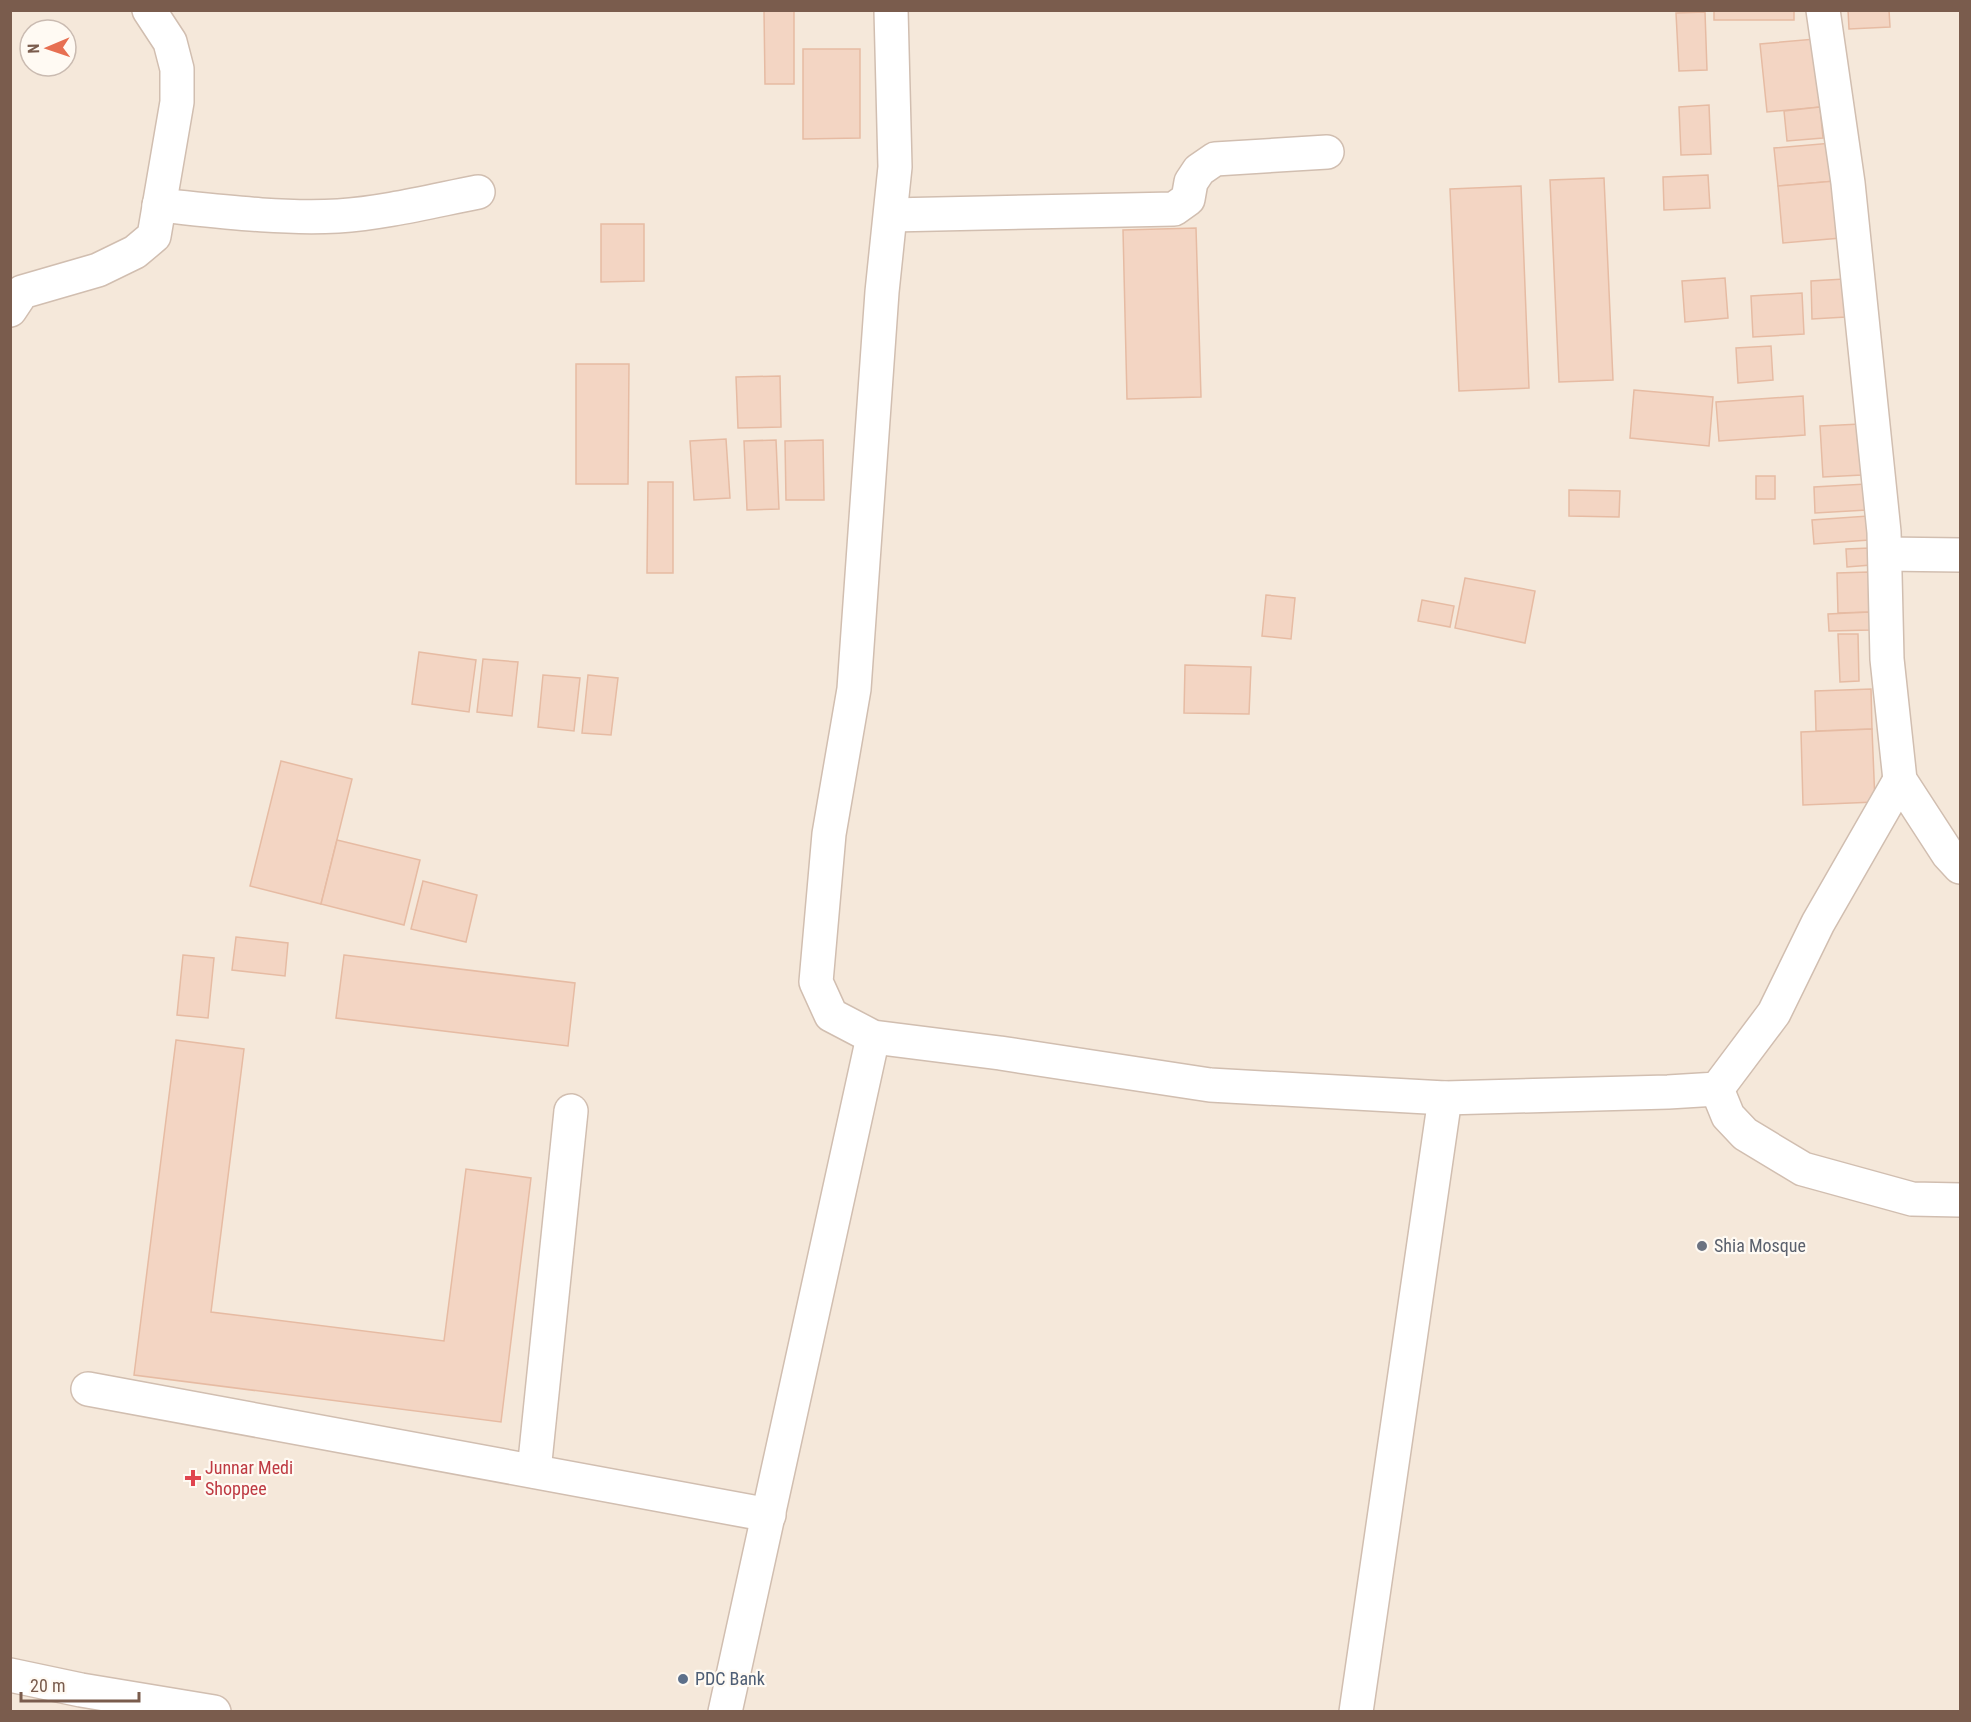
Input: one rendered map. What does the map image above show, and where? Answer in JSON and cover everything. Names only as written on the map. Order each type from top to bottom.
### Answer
[{"type":"street","points":[[10,310],[22,292],[98,270],[135,252],[153,236],[177,102],[177,69],[170,42],[149,10]]},
{"type":"street","points":[[891,10],[896,166],[882,292],[854,689],[830,834],[816,982],[831,1015],[873,1037],[1210,1085],[1322,1093],[1445,1098],[1717,1089],[1774,1013],[1818,923],[1899,780]]},
{"type":"street","points":[[1823,10],[1848,183],[1885,554],[1887,660],[1899,780],[1948,854],[1960,867]]},
{"type":"street","points":[[891,215],[1174,209],[1188,199],[1191,182],[1199,170],[1215,159],[1327,152]]},
{"type":"street","points":[[159,205],[267,215],[337,216],[376,212],[478,192]]},
{"type":"street","points":[[1885,554],[1960,555]]},
{"type":"street","points":[[725,1712],[873,1037]]},
{"type":"street","points":[[1717,1089],[1728,1116],[1745,1134],[1803,1169],[1911,1199],[1960,1200]]},
{"type":"street","points":[[1356,1712],[1445,1098]]},
{"type":"street","points":[[534,1471],[571,1111]]},
{"type":"street","points":[[88,1389],[769,1515]]},
{"type":"street","points":[[10,1675],[81,1690],[214,1712]]},
{"type":"shaded area","points":[[11,11],[1960,11],[1960,1711],[11,1711]]},
{"type":"building","points":[[764,10],[794,10],[794,84],[765,84]]},
{"type":"building","points":[[1714,10],[1794,10],[1794,20],[1714,20]]},
{"type":"building","points":[[1848,10],[1889,10],[1890,27],[1849,29]]},
{"type":"building","points":[[1705,12],[1707,70],[1679,71],[1676,13]]},
{"type":"building","points":[[1815,39],[1820,107],[1767,112],[1760,44]]},
{"type":"building","points":[[803,49],[860,49],[860,138],[803,139]]},
{"type":"building","points":[[1709,105],[1711,154],[1681,155],[1679,107]]},
{"type":"building","points":[[1820,107],[1823,138],[1787,141],[1784,111]]},
{"type":"building","points":[[1832,143],[1835,181],[1778,186],[1774,148]]},
{"type":"building","points":[[1708,175],[1710,208],[1664,210],[1663,177]]},
{"type":"building","points":[[1604,178],[1613,380],[1559,382],[1550,180]]},
{"type":"building","points":[[1835,181],[1841,238],[1783,243],[1778,186]]},
{"type":"building","points":[[1521,186],[1529,388],[1459,391],[1450,189]]},
{"type":"building","points":[[601,224],[644,224],[644,281],[601,282]]},
{"type":"building","points":[[1196,228],[1201,397],[1127,399],[1123,230]]},
{"type":"building","points":[[1725,278],[1728,318],[1685,322],[1682,281]]},
{"type":"building","points":[[1844,279],[1846,317],[1812,319],[1811,281]]},
{"type":"building","points":[[1802,293],[1804,334],[1753,337],[1751,296]]},
{"type":"building","points":[[1771,346],[1773,380],[1738,383],[1736,348]]},
{"type":"building","points":[[576,364],[629,364],[628,484],[576,484]]},
{"type":"building","points":[[780,376],[781,427],[738,428],[736,377]]},
{"type":"building","points":[[1634,390],[1713,397],[1709,446],[1630,438]]},
{"type":"building","points":[[1803,396],[1805,435],[1719,441],[1716,402]]},
{"type":"building","points":[[1860,424],[1862,475],[1823,477],[1820,426]]},
{"type":"building","points":[[726,439],[730,498],[694,500],[690,441]]},
{"type":"building","points":[[776,440],[779,509],[747,510],[744,441]]},
{"type":"building","points":[[823,440],[824,500],[786,500],[785,441]]},
{"type":"building","points":[[1756,476],[1775,476],[1775,499],[1756,499]]},
{"type":"building","points":[[648,482],[673,482],[673,573],[647,573]]},
{"type":"building","points":[[1866,484],[1867,510],[1815,513],[1814,487]]},
{"type":"building","points":[[1569,490],[1620,491],[1619,517],[1569,516]]},
{"type":"building","points":[[1868,516],[1869,540],[1814,544],[1812,520]]},
{"type":"building","points":[[1870,548],[1871,565],[1847,567],[1846,549]]},
{"type":"building","points":[[1869,572],[1870,612],[1838,613],[1837,573]]},
{"type":"building","points":[[1465,578],[1535,591],[1525,643],[1455,628]]},
{"type":"building","points":[[1266,595],[1295,598],[1291,639],[1262,636]]},
{"type":"building","points":[[1422,600],[1454,606],[1450,627],[1418,621]]},
{"type":"building","points":[[1870,612],[1871,630],[1829,631],[1828,614]]},
{"type":"building","points":[[1838,634],[1858,634],[1859,681],[1840,682]]},
{"type":"building","points":[[419,652],[476,660],[469,712],[412,704]]},
{"type":"building","points":[[483,659],[518,662],[512,716],[477,712]]},
{"type":"building","points":[[1185,665],[1251,667],[1249,714],[1184,713]]},
{"type":"building","points":[[543,675],[580,678],[574,731],[538,727]]},
{"type":"building","points":[[588,675],[618,678],[611,735],[582,733]]},
{"type":"building","points":[[1871,689],[1872,729],[1816,731],[1815,691]]},
{"type":"building","points":[[1872,729],[1875,802],[1803,805],[1801,732]]},
{"type":"building","points":[[281,761],[352,779],[321,904],[250,886]]},
{"type":"building","points":[[337,840],[420,860],[404,925],[321,904]]},
{"type":"building","points":[[423,881],[477,895],[466,942],[411,929]]},
{"type":"building","points":[[236,937],[288,943],[285,976],[232,970]]},
{"type":"building","points":[[183,955],[214,958],[208,1018],[177,1015]]},
{"type":"building","points":[[344,955],[575,983],[568,1046],[336,1018]]},
{"type":"building","points":[[176,1040],[244,1049],[211,1312],[444,1341],[466,1169],[531,1178],[501,1422],[134,1375]]},
{"type":"place","name":"Shia Mosque","points":[[1702,1246]]},
{"type":"place","name":"Junnar Medi Shoppee","points":[[193,1478]]},
{"type":"place","name":"PDC Bank","points":[[683,1679]]}]
